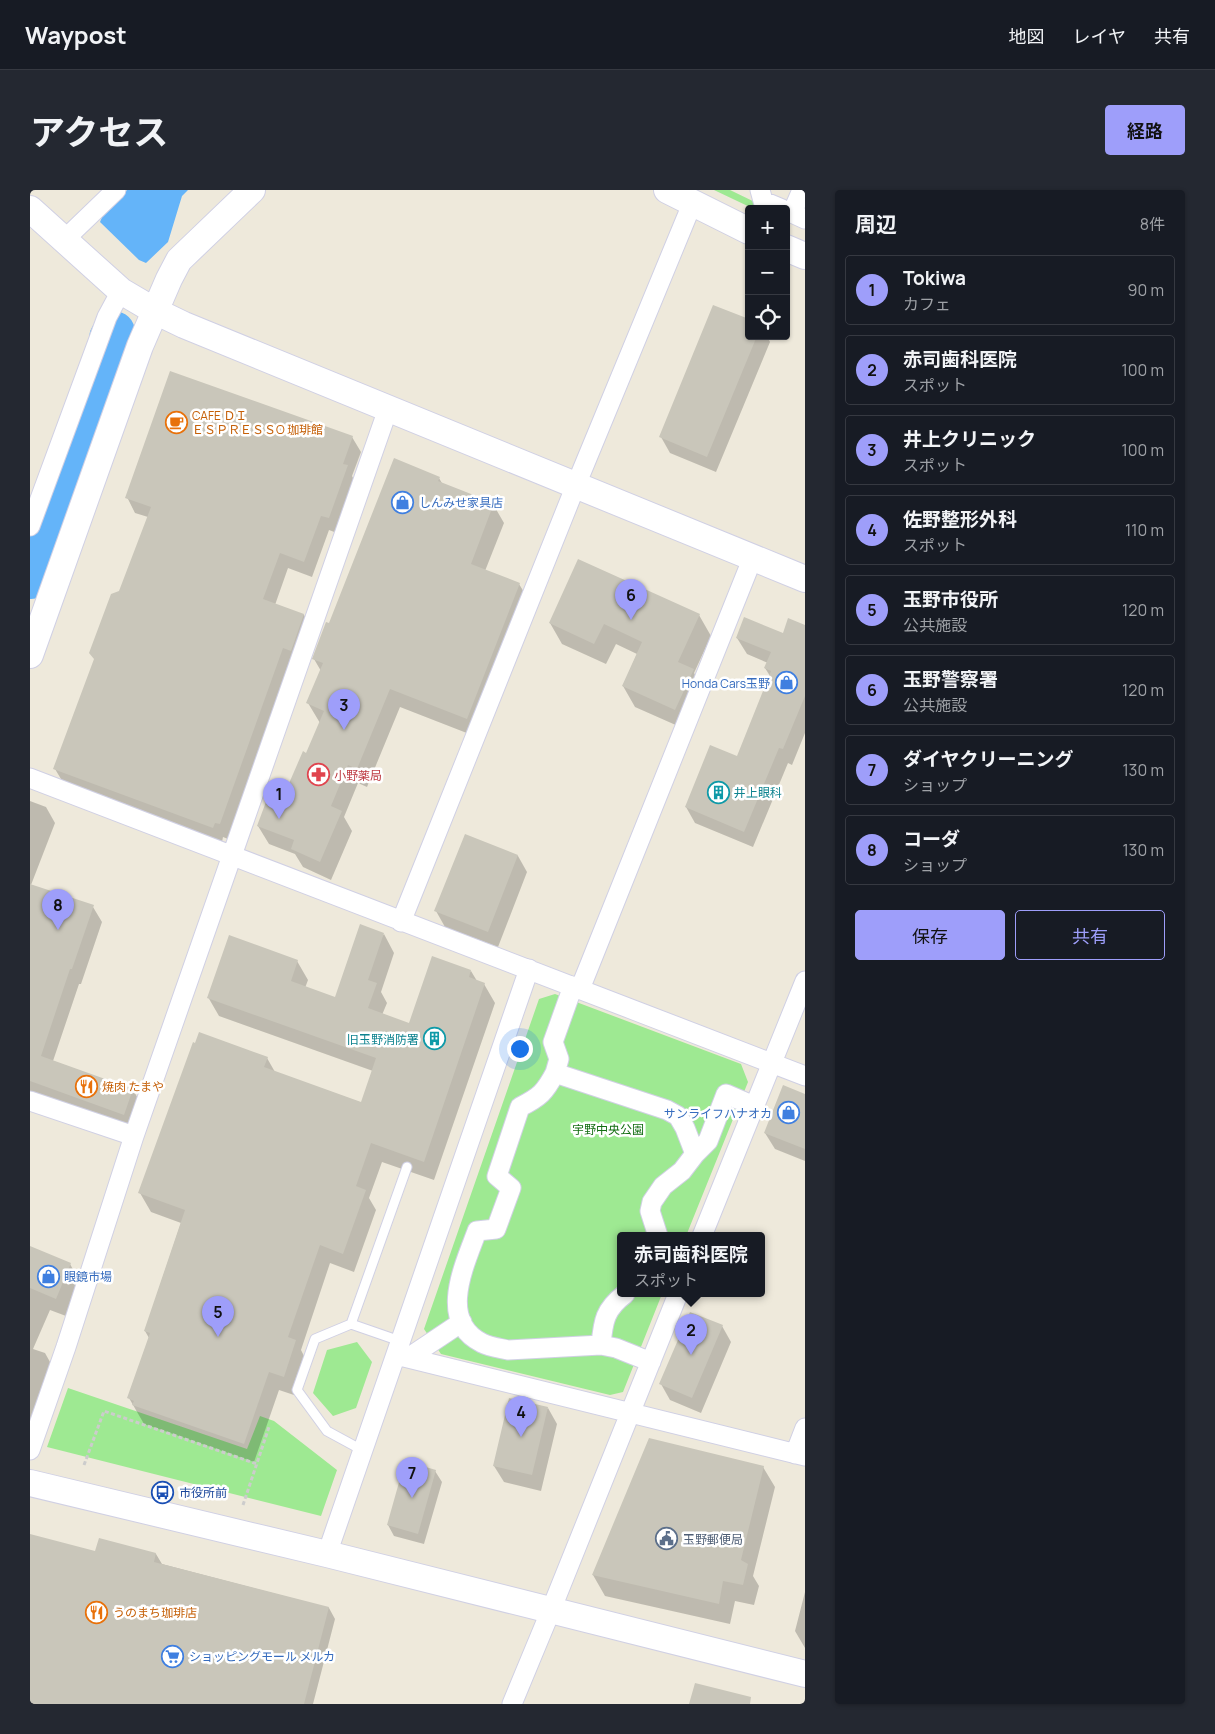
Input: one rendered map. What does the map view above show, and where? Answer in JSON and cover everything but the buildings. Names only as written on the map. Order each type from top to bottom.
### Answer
[{"type":"street","points":[[64,240],[116,190]]},
{"type":"street","points":[[30,655],[140,346],[179,260],[252,190]]},
{"type":"street","points":[[667,190],[745,229]]},
{"type":"street","points":[[760,190],[764,201],[791,213],[802,190]]},
{"type":"street","points":[[401,922],[576,485],[692,204]]},
{"type":"street","points":[[30,209],[121,291],[184,325],[805,579]]},
{"type":"street","points":[[790,250],[805,256]]},
{"type":"street","points":[[30,526],[35,499],[107,317],[121,291]]},
{"type":"street","points":[[30,1450],[66,1347],[134,1136],[388,409]]},
{"type":"street","points":[[651,1362],[616,1348],[601,1345],[508,1350],[481,1342],[468,1333],[462,1322],[456,1298],[459,1283],[477,1231],[496,1229],[511,1188],[497,1176],[520,1107],[537,1099],[546,1089],[554,1073],[559,1060],[553,1042],[753,557]]},
{"type":"street","points":[[30,778],[232,858],[576,987],[805,1076]]},
{"type":"street","points":[[327,1554],[362,1450],[401,1351],[528,969]]},
{"type":"street","points":[[704,1232],[805,981]]},
{"type":"street","points":[[554,1073],[667,1110],[678,1116],[695,1154]]},
{"type":"street","points":[[657,1232],[650,1211],[655,1195],[682,1171],[708,1141],[726,1094],[754,1106]]},
{"type":"street","points":[[30,1102],[134,1136]]},
{"type":"street","points":[[601,1345],[602,1326],[608,1311],[622,1297]]},
{"type":"street","points":[[512,1704],[677,1297]]},
{"type":"street","points":[[401,1351],[462,1322]]},
{"type":"street","points":[[401,1351],[630,1413],[800,1455],[805,1428]]},
{"type":"street","points":[[30,1484],[327,1554],[805,1674]]},
{"type":"lane","points":[[362,1450],[327,1431],[297,1390],[315,1339],[352,1324],[407,1167]]},
{"type":"lane","points":[[352,1324],[401,1351]]},
{"type":"path","points":[[84,1465],[104,1411],[257,1464]]},
{"type":"path","points":[[243,1505],[269,1427]]},
{"type":"green space","points":[[714,190],[730,190],[761,205],[746,205]]},
{"type":"green space","name":"宇野中央公園","points":[[555,994],[741,1064],[748,1082],[688,1232],[617,1232],[617,1297],[661,1297],[623,1392],[610,1395],[441,1354],[424,1329],[539,999]]},
{"type":"green space","points":[[357,1342],[372,1362],[356,1408],[333,1416],[313,1393],[327,1350]]},
{"type":"green space","points":[[68,1388],[247,1449],[260,1416],[274,1421],[337,1470],[321,1516],[47,1447]]},
{"type":"water","points":[[127,190],[188,190],[182,196],[168,242],[146,263],[139,260],[100,222],[105,210]]},
{"type":"waterway","points":[[30,578],[109,354],[110,338],[114,332]]},
{"type":"place","name":"CAFE ＤＩ ＥＳＰＲＥＳＳO 珈琲館","points":[[176,422]]},
{"type":"place","name":"しんみせ家具店","points":[[403,502]]},
{"type":"place","name":"玉野警察署","points":[[631,620]]},
{"type":"place","name":"Honda Cars玉野","points":[[786,683]]},
{"type":"place","name":"井上クリニック","points":[[344,730]]},
{"type":"place","name":"小野薬局","points":[[318,775]]},
{"type":"place","name":"井上眼科","points":[[718,792]]},
{"type":"place","name":"Tokiwa","points":[[279,819]]},
{"type":"place","name":"コーダ","points":[[58,930]]},
{"type":"place","name":"旧玉野消防署","points":[[435,1039]]},
{"type":"place","name":"焼肉 たまや","points":[[86,1086]]},
{"type":"place","name":"サンライフハナオカ","points":[[788,1113]]},
{"type":"place","name":"眼鏡市場","points":[[48,1276]]},
{"type":"place","name":"玉野市役所","points":[[218,1337]]},
{"type":"place","name":"赤司歯科医院","points":[[691,1355]]},
{"type":"place","name":"佐野整形外科","points":[[521,1437]]},
{"type":"place","name":"市役所前","points":[[163,1492]]},
{"type":"place","name":"ダイヤクリーニング","points":[[412,1498]]},
{"type":"place","name":"玉野郵便局","points":[[667,1539]]},
{"type":"place","name":"うのまち珈琲店","points":[[97,1612]]},
{"type":"place","name":"ショッピングモール メルカ","points":[[173,1656]]}]
